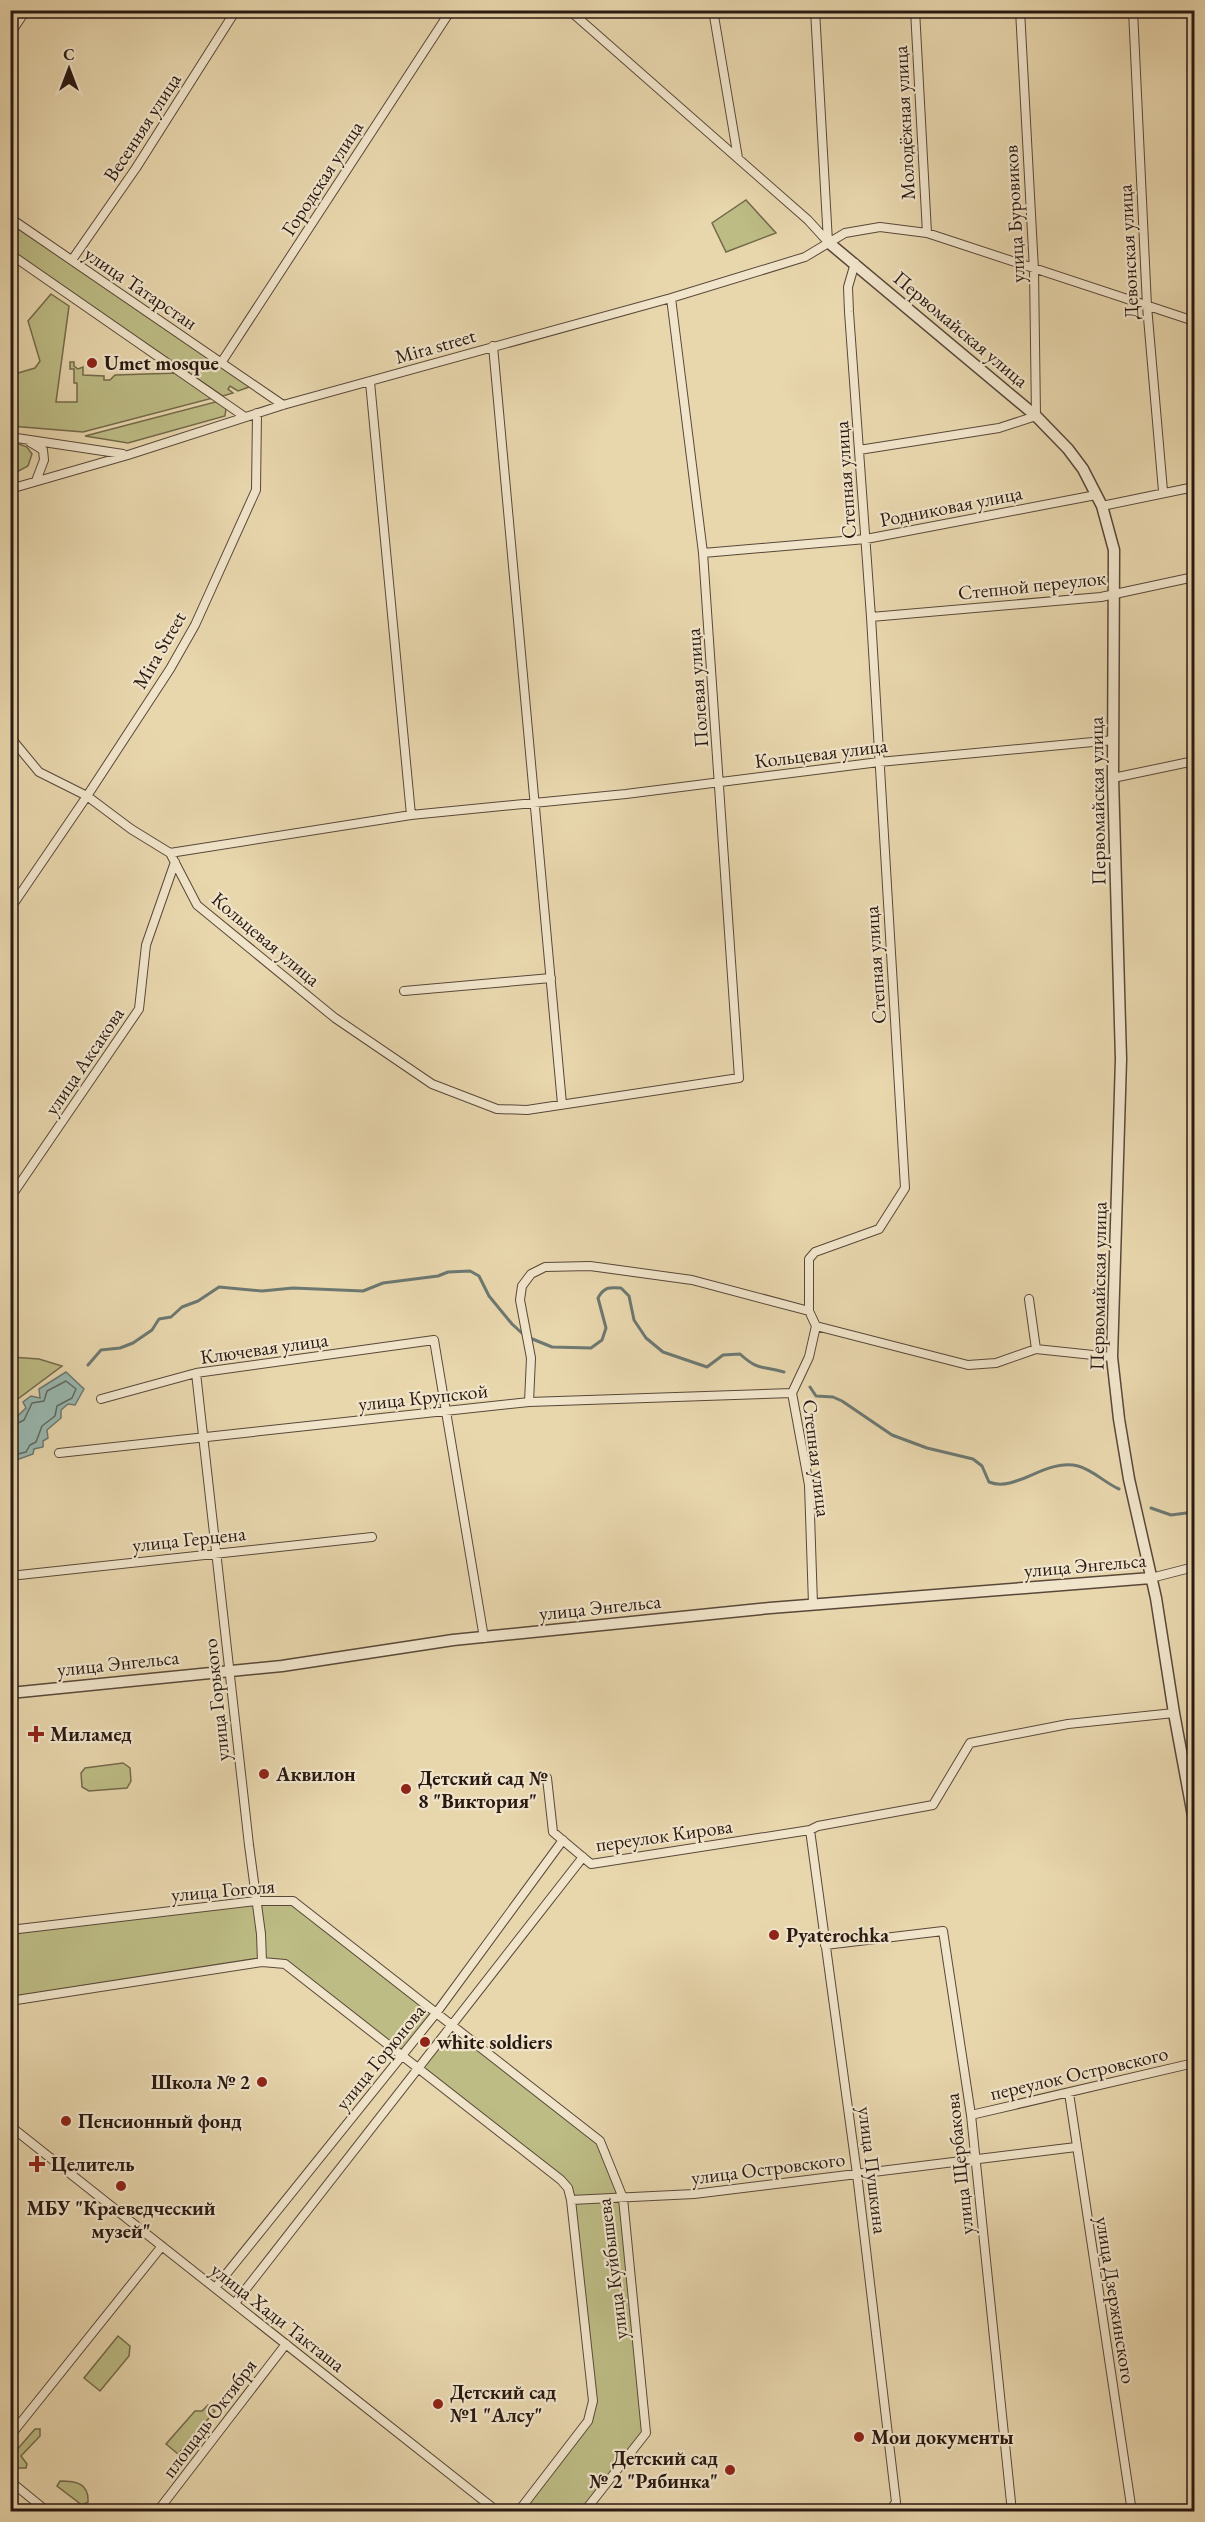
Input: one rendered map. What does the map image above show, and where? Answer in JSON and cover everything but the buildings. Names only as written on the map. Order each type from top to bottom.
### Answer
[{"type":"street","points":[[10,34],[26,10]]},
{"type":"street","name":"Весенняя улица","points":[[72,260],[136,168],[236,10]]},
{"type":"street","name":"Городская улица","points":[[221,363],[451,10]]},
{"type":"street","name":"Первомайская улица","points":[[569,10],[738,158],[828,242],[1036,416],[1068,449],[1102,506],[1114,549],[1116,594],[1113,778],[1121,1059],[1112,1357],[1128,1471],[1152,1578],[1194,1821]]},
{"type":"street","points":[[713,10],[738,158]]},
{"type":"street","points":[[815,10],[828,242]]},
{"type":"street","name":"Молодёжная улица","points":[[915,10],[927,233]]},
{"type":"street","name":"улица Буровиков","points":[[1020,10],[1034,270],[1036,416]]},
{"type":"street","name":"Девонская улица","points":[[1133,10],[1146,306],[1163,491]]},
{"type":"street","name":"улица Татарстан","points":[[10,218],[283,405]]},
{"type":"street","name":"Mira street","points":[[10,489],[283,405],[671,298],[805,257],[845,233],[866,229],[896,228],[927,233],[1194,321]]},
{"type":"street","points":[[10,254],[245,417]]},
{"type":"street","name":"Степная улица","points":[[813,1604],[808,1485],[792,1393],[808,1357],[816,1326],[809,1311],[809,1259],[815,1252],[879,1228],[905,1188],[871,617],[848,287],[855,263]]},
{"type":"street","name":"Полевая улица","points":[[671,298],[703,553],[739,1078]]},
{"type":"street","points":[[493,346],[562,1104]]},
{"type":"street","points":[[370,382],[411,814]]},
{"type":"street","name":"Mira Street","points":[[87,796],[170,669],[195,625],[256,490],[257,413]]},
{"type":"street","points":[[859,450],[999,428],[1036,416]]},
{"type":"street","points":[[10,437],[128,454]]},
{"type":"street","points":[[27,440],[43,450],[44,460],[36,481]]},
{"type":"street","points":[[1102,506],[1163,491],[1194,487]]},
{"type":"street","name":"Родниковая улица","points":[[703,553],[866,539],[1096,495]]},
{"type":"street","name":"Степной переулок","points":[[871,617],[1116,594],[1194,577]]},
{"type":"street","points":[[10,738],[39,772],[87,796],[131,830],[170,853]]},
{"type":"street","name":"Кольцевая улица","points":[[739,1078],[527,1110],[497,1109],[432,1084],[335,1018],[197,905],[170,853],[411,814],[720,783],[879,762],[1114,740]]},
{"type":"street","points":[[1113,778],[1194,761]]},
{"type":"street","points":[[10,909],[87,796]]},
{"type":"street","name":"улица Аксакова","points":[[10,1198],[139,1009],[146,945],[175,862]]},
{"type":"street","points":[[404,991],[551,978]]},
{"type":"street","points":[[529,1402],[531,1358],[522,1312],[522,1286],[531,1274],[545,1267],[590,1266],[692,1280],[809,1311]]},
{"type":"street","points":[[1029,1299],[1036,1349]]},
{"type":"street","points":[[816,1326],[968,1365],[996,1362],[1036,1349],[1112,1357]]},
{"type":"street","name":"Ключевая улица","points":[[101,1399],[196,1373],[434,1340],[446,1411]]},
{"type":"street","name":"улица Горького","points":[[196,1373],[218,1552],[262,1962]]},
{"type":"street","name":"улица Крупской","points":[[59,1453],[203,1435],[529,1402],[792,1393]]},
{"type":"street","points":[[446,1411],[484,1638]]},
{"type":"street","name":"улица Герцена","points":[[10,1576],[372,1536]]},
{"type":"street","name":"улица Энгельса","points":[[10,1694],[282,1666],[453,1640],[813,1604],[1152,1578],[1194,1567]]},
{"type":"street","points":[[810,1830],[818,1826],[933,1804],[970,1743],[1068,1724],[1174,1713]]},
{"type":"street","name":"переулок Кирова","points":[[547,1778],[552,1832],[591,1864],[810,1830]]},
{"type":"street","name":"улица Пушкина","points":[[810,1830],[857,2174],[896,2502],[888,2511]]},
{"type":"street","name":"улица Горюнова","points":[[215,2288],[437,2012],[563,1840]]},
{"type":"street","name":"улица Горюнова","points":[[235,2303],[583,1857]]},
{"type":"street","name":"улица Гоголя","points":[[10,1930],[256,1901],[293,1901],[437,2012]]},
{"type":"street","name":"улица Щербакова","points":[[825,1945],[943,1931],[971,2115],[1012,2511]]},
{"type":"street","points":[[10,2001],[262,1962],[285,1964],[402,2056]]},
{"type":"street","name":"улица Куйбышева","points":[[437,2012],[600,2141],[623,2198],[645,2433],[584,2511]]},
{"type":"street","name":"улица Куйбышева","points":[[402,2056],[454,2094],[568,2188],[593,2401],[588,2421],[518,2511]]},
{"type":"street","name":"переулок Островского","points":[[971,2115],[1194,2063]]},
{"type":"street","name":"улица Дзержинского","points":[[1069,2093],[1132,2511]]},
{"type":"street","name":"улица Хади Такташа","points":[[10,2126],[498,2511]]},
{"type":"street","name":"улица Островского","points":[[571,2200],[694,2194],[1076,2147]]},
{"type":"street","points":[[10,2436],[162,2246]]},
{"type":"street","name":"площадь Октября","points":[[157,2511],[286,2344]]},
{"type":"street","points":[[10,2481],[47,2511]]},
{"type":"shaded area","points":[[746,200],[776,233],[726,252],[712,223]]},
{"type":"shaded area","points":[[10,223],[252,386],[238,391],[230,386],[228,389],[233,393],[223,396],[11,251]]},
{"type":"shaded area","points":[[51,294],[69,306],[56,402],[77,402],[77,383],[74,383],[74,369],[70,369],[70,362],[74,362],[74,366],[78,369],[83,367],[83,375],[104,376],[104,380],[110,380],[115,375],[180,373],[213,398],[83,432],[11,426],[11,375],[35,368],[40,361],[28,321]]},
{"type":"shaded area","points":[[219,401],[226,408],[225,416],[128,443],[85,436]]},
{"type":"shaded area","points":[[11,441],[27,447],[32,454],[28,466],[11,475]]},
{"type":"shaded area","points":[[11,1357],[39,1359],[62,1366],[11,1404]]},
{"type":"shaded area","points":[[123,1763],[130,1768],[131,1781],[127,1788],[89,1791],[82,1787],[81,1773],[85,1768]]},
{"type":"shaded area","points":[[293,1901],[437,2012],[402,2056],[285,1964],[262,1962],[11,2001],[11,1930]]},
{"type":"shaded area","points":[[453,2025],[600,2141],[623,2198],[646,2433],[584,2511],[518,2511],[577,2435],[593,2401],[568,2188],[418,2069]]},
{"type":"shaded area","points":[[118,2336],[130,2346],[129,2356],[100,2391],[84,2378]]},
{"type":"shaded area","points":[[208,2405],[215,2411],[178,2454],[166,2444],[195,2411],[202,2411]]},
{"type":"shaded area","points":[[35,2429],[40,2429],[40,2436],[21,2456],[27,2464],[26,2468],[17,2468],[12,2464],[14,2453]]},
{"type":"shaded area","points":[[60,2481],[80,2484],[84,2487],[88,2502],[82,2505],[57,2486]]},
{"type":"water","points":[[66,1372],[84,1389],[75,1405],[68,1404],[61,1410],[61,1418],[47,1430],[48,1438],[43,1441],[43,1447],[34,1449],[33,1454],[11,1462],[11,1422],[26,1408],[23,1402],[31,1396],[40,1398],[39,1389]]},
{"type":"waterway","points":[[88,1365],[101,1350],[120,1348],[133,1343],[152,1330],[159,1319],[171,1317],[182,1307],[198,1301],[219,1287],[262,1291],[293,1288],[363,1291],[383,1283],[438,1276],[448,1272],[470,1271],[479,1276],[489,1296],[524,1335]]},
{"type":"waterway","points":[[530,1338],[552,1347],[591,1348],[602,1340],[606,1328],[598,1298],[607,1289],[621,1288],[629,1296],[634,1320],[646,1338],[663,1352],[707,1367],[723,1355],[740,1354],[757,1366],[784,1372]]},
{"type":"waterway","points":[[810,1387],[816,1396],[833,1397],[842,1401],[892,1435],[927,1448],[973,1459],[982,1466],[989,1482],[1010,1483],[1042,1470],[1066,1465],[1083,1468],[1119,1489]]},
{"type":"waterway","points":[[1151,1508],[1171,1515],[1194,1512]]},
{"type":"place","name":"Umet mosque","points":[[92,363]]},
{"type":"place","name":"Миламед","points":[[36,1734]]},
{"type":"place","name":"Аквилон","points":[[264,1774]]},
{"type":"place","name":"Детский сад № 8 \"Виктория\"","points":[[406,1789]]},
{"type":"place","name":"Pyaterochka","points":[[774,1935]]},
{"type":"place","name":"white soldiers","points":[[425,2042]]},
{"type":"place","name":"Школа № 2","points":[[262,2082]]},
{"type":"place","name":"Пенсионный фонд","points":[[66,2121]]},
{"type":"place","name":"Целитель","points":[[37,2164]]},
{"type":"place","name":"МБУ \"Краеведческий музей\"","points":[[121,2186]]},
{"type":"place","name":"Детский сад №1 \"Алсу\"","points":[[438,2404]]},
{"type":"place","name":"Мои документы","points":[[859,2437]]},
{"type":"place","name":"Детский сад № 2 \"Рябинка\"","points":[[730,2470]]}]
